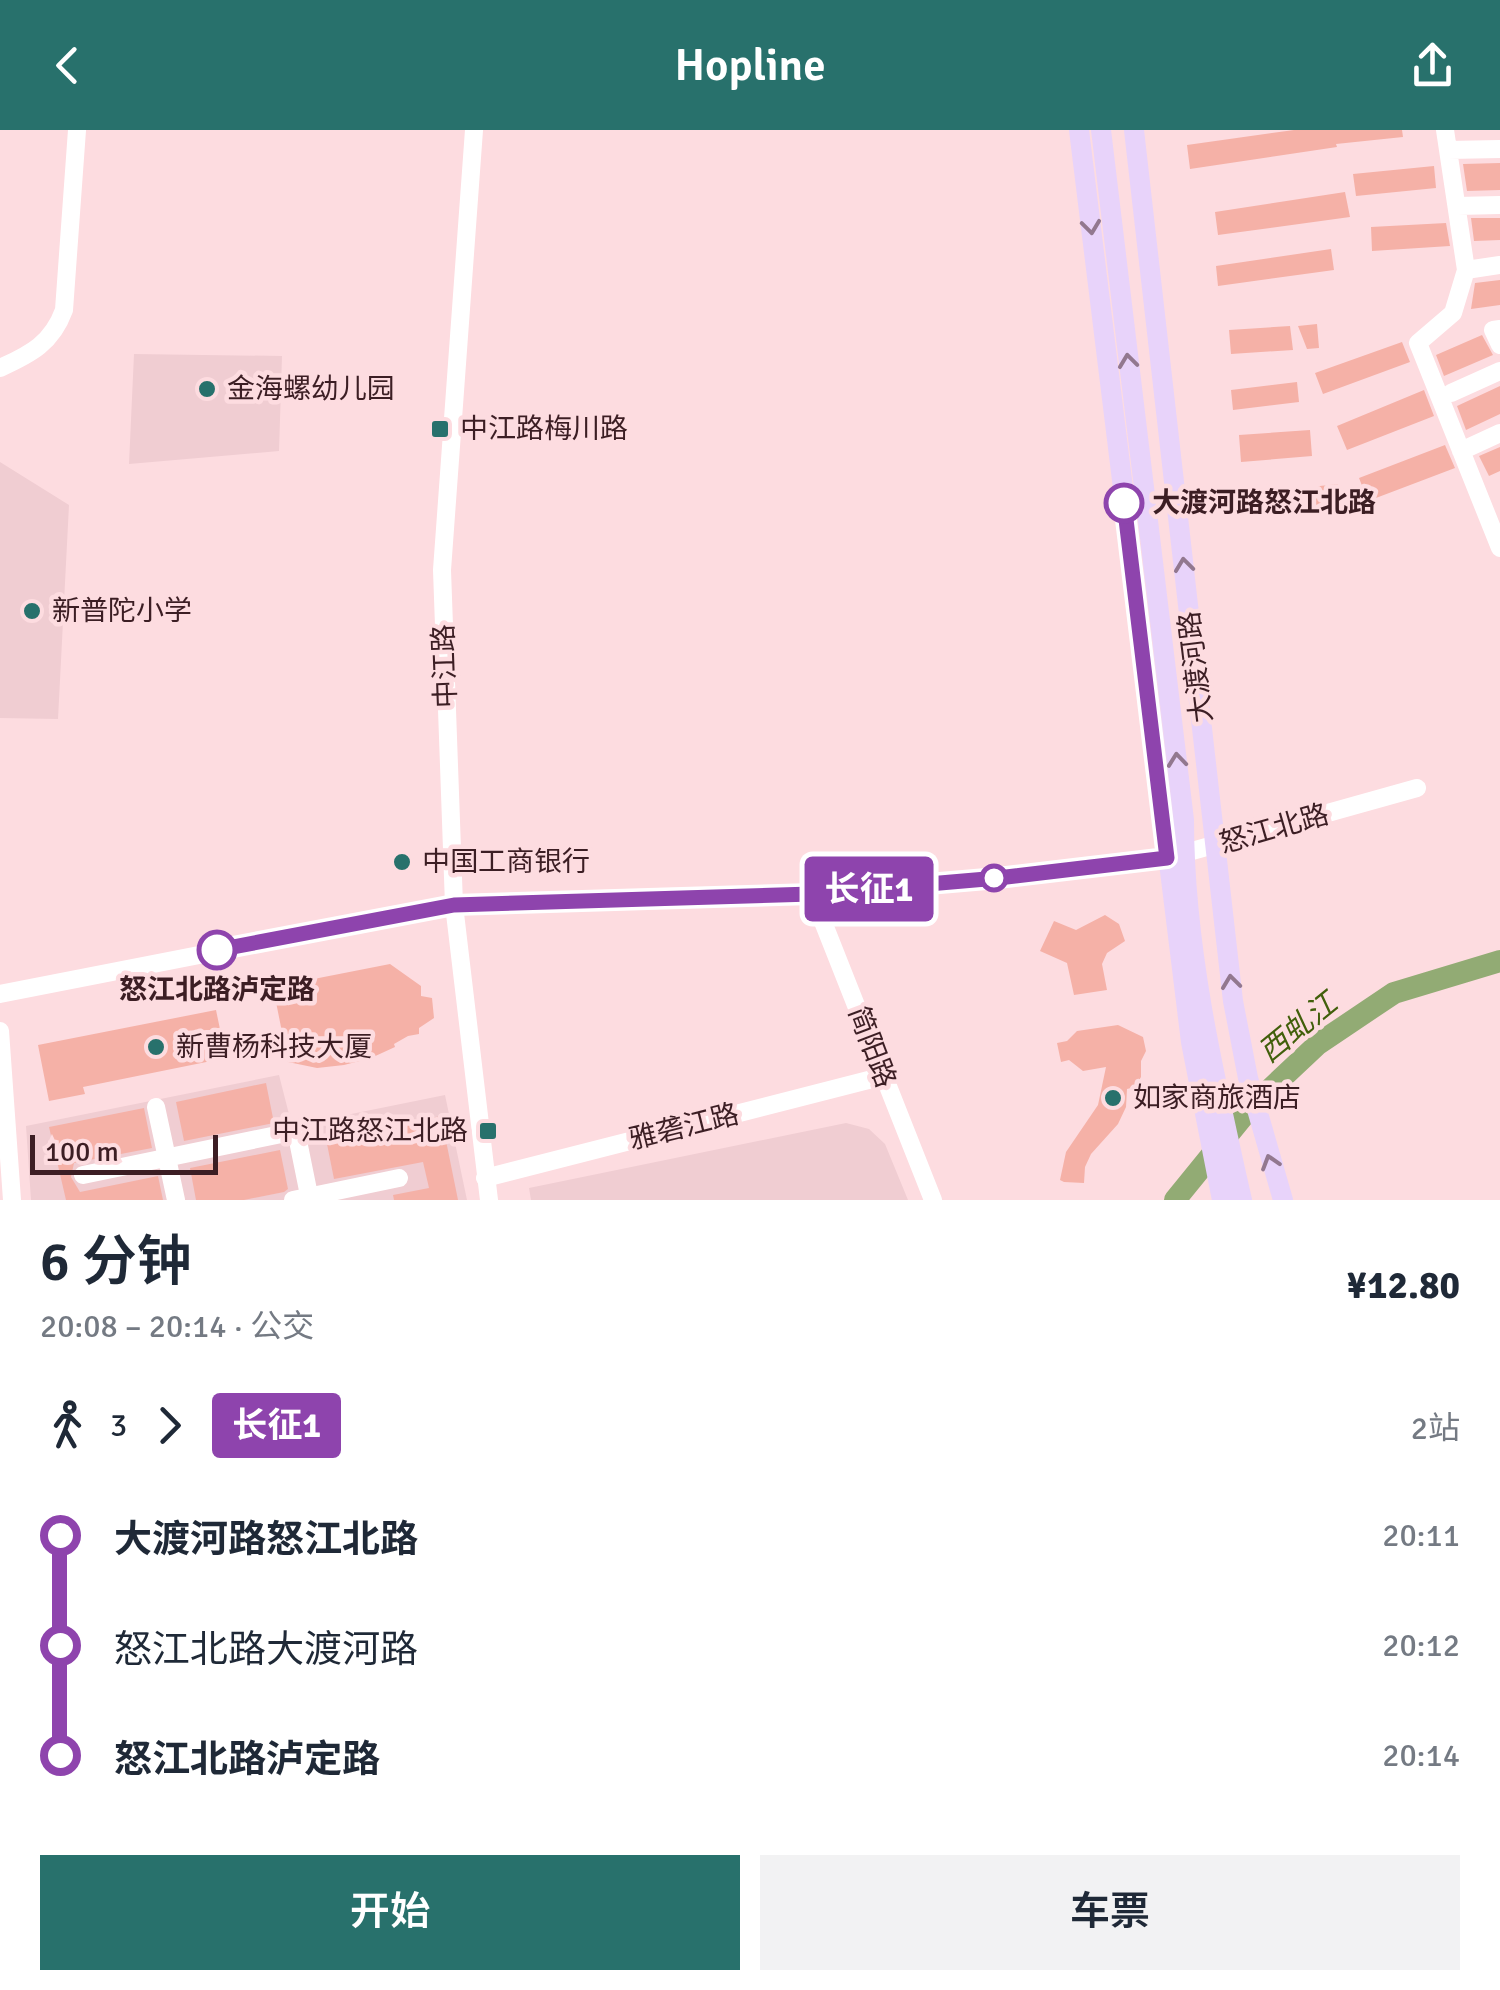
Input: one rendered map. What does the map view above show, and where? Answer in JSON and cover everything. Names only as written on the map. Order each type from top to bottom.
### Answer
[{"type":"main road","name":"大渡河路","points":[[1079,130],[1175,856],[1191,1042],[1222,1200]]},
{"type":"main road","name":"大渡河路","points":[[1102,130],[1184,820],[1175,856],[1242,1200]]},
{"type":"main road","name":"大渡河路","points":[[1134,130],[1233,1001],[1248,1078],[1282,1200]]},
{"type":"main road","points":[[1136,432],[1159,348]]},
{"type":"main road","points":[[1166,666],[1203,731]]},
{"type":"street","points":[[0,368],[43,346],[64,310],[77,130]]},
{"type":"street","name":"中江路","points":[[474,130],[442,570],[454,905],[489,1200]]},
{"type":"street","points":[[1446,130],[1466,270],[1453,313],[1418,343],[1497,540]]},
{"type":"street","points":[[1448,150],[1500,148]]},
{"type":"street","points":[[1456,206],[1500,205]]},
{"type":"street","points":[[1466,270],[1500,265]]},
{"type":"street","points":[[1500,329],[1493,330],[1500,346]]},
{"type":"street","points":[[1451,393],[1500,371]]},
{"type":"street","points":[[1461,452],[1500,433]]},
{"type":"street","name":"怒江北路","points":[[0,994],[454,905],[812,894],[998,878],[1175,856],[1417,788]]},
{"type":"street","name":"简阳路","points":[[812,894],[932,1200]]},
{"type":"street","points":[[0,1031],[12,1200]]},
{"type":"street","name":"雅砻江路","points":[[485,1178],[884,1076]]},
{"type":"street","points":[[156,1107],[176,1200]]},
{"type":"street","points":[[83,1175],[296,1131],[304,1199],[399,1178]]},
{"type":"shaded area","name":"金海螺幼儿园","points":[[134,354],[282,356],[279,451],[129,464]]},
{"type":"shaded area","name":"新普陀小学","points":[[0,462],[69,505],[58,719],[0,718]]},
{"type":"shaded area","points":[[279,1075],[292,1126],[445,1095],[467,1200],[31,1200],[26,1126]]},
{"type":"shaded area","points":[[846,1123],[869,1129],[885,1144],[908,1200],[531,1200],[529,1188]]},
{"type":"building","points":[[1294,130],[1402,130],[1403,137],[1336,144],[1337,147],[1190,169],[1187,145]]},
{"type":"building","points":[[1500,163],[1500,190],[1467,191],[1463,164]]},
{"type":"building","points":[[1434,166],[1436,188],[1356,196],[1353,174]]},
{"type":"building","points":[[1345,192],[1350,217],[1218,235],[1215,212]]},
{"type":"building","points":[[1471,218],[1500,218],[1500,240],[1474,241]]},
{"type":"building","points":[[1446,223],[1450,246],[1372,251],[1371,227]]},
{"type":"building","points":[[1331,249],[1334,270],[1218,286],[1216,266]]},
{"type":"building","points":[[1500,280],[1500,305],[1471,309],[1475,283]]},
{"type":"building","points":[[1317,324],[1319,348],[1307,349],[1298,326]]},
{"type":"building","points":[[1290,326],[1293,350],[1231,354],[1229,330]]},
{"type":"building","points":[[1482,335],[1493,355],[1444,376],[1436,355]]},
{"type":"building","points":[[1402,342],[1410,362],[1323,394],[1315,373]]},
{"type":"building","points":[[1297,382],[1299,402],[1233,410],[1231,390]]},
{"type":"building","points":[[1500,386],[1500,414],[1466,430],[1457,406]]},
{"type":"building","points":[[1424,390],[1434,416],[1347,450],[1337,426]]},
{"type":"building","points":[[1310,430],[1312,456],[1241,462],[1239,435]]},
{"type":"building","points":[[1445,445],[1455,468],[1368,501],[1359,478]]},
{"type":"building","points":[[1500,447],[1500,471],[1489,476],[1479,456]]},
{"type":"building","points":[[1338,484],[1340,503],[1250,514],[1247,494]]},
{"type":"building","points":[[1105,915],[1119,924],[1125,941],[1107,953],[1102,964],[1107,990],[1074,995],[1067,963],[1040,951],[1054,921],[1076,930]]},
{"type":"building","points":[[390,964],[421,986],[421,996],[432,998],[434,1018],[419,1028],[419,1034],[408,1036],[371,1058],[344,1065],[317,1068],[288,1062],[273,987]]},
{"type":"building","name":"新曹杨科技大厦","points":[[216,1010],[226,1058],[83,1087],[85,1094],[49,1101],[38,1045]]},
{"type":"building","name":"如家商旅酒店","points":[[1118,1025],[1143,1037],[1146,1051],[1141,1061],[1141,1077],[1135,1087],[1127,1089],[1126,1107],[1118,1124],[1091,1154],[1084,1183],[1064,1182],[1060,1180],[1066,1152],[1098,1105],[1106,1067],[1083,1071],[1069,1060],[1061,1062],[1057,1043],[1067,1041],[1077,1031]]},
{"type":"building","points":[[266,1083],[274,1123],[184,1141],[176,1102]]},
{"type":"building","points":[[144,1108],[152,1148],[74,1163],[71,1177],[80,1192],[158,1176],[163,1200],[66,1200],[49,1127]]},
{"type":"building","points":[[441,1116],[458,1200],[394,1200],[393,1195],[429,1188],[423,1162],[334,1179],[326,1139]]},
{"type":"building","points":[[280,1150],[288,1189],[284,1192],[244,1200],[196,1200],[190,1168]]},
{"type":"waterway","name":"西虬江","points":[[1175,1200],[1249,1109],[1318,1044],[1394,993],[1500,961]]},
{"type":"bus line","name":"长征1","points":[[217,950],[454,905],[812,894],[1167,858],[1124,503]]},
{"type":"place","name":"金海螺幼儿园","points":[[207,389]]},
{"type":"place","name":"中江路梅川路","points":[[440,429]]},
{"type":"place","name":"大渡河路怒江北路","points":[[1124,503]]},
{"type":"place","name":"新普陀小学","points":[[32,611]]},
{"type":"place","name":"中国工商银行","points":[[402,862]]},
{"type":"place","name":"怒江北路泸定路","points":[[217,950]]},
{"type":"place","name":"新曹杨科技大厦","points":[[156,1047]]},
{"type":"place","name":"如家商旅酒店","points":[[1113,1098]]},
{"type":"place","name":"中江路怒江北路","points":[[488,1131]]}]
